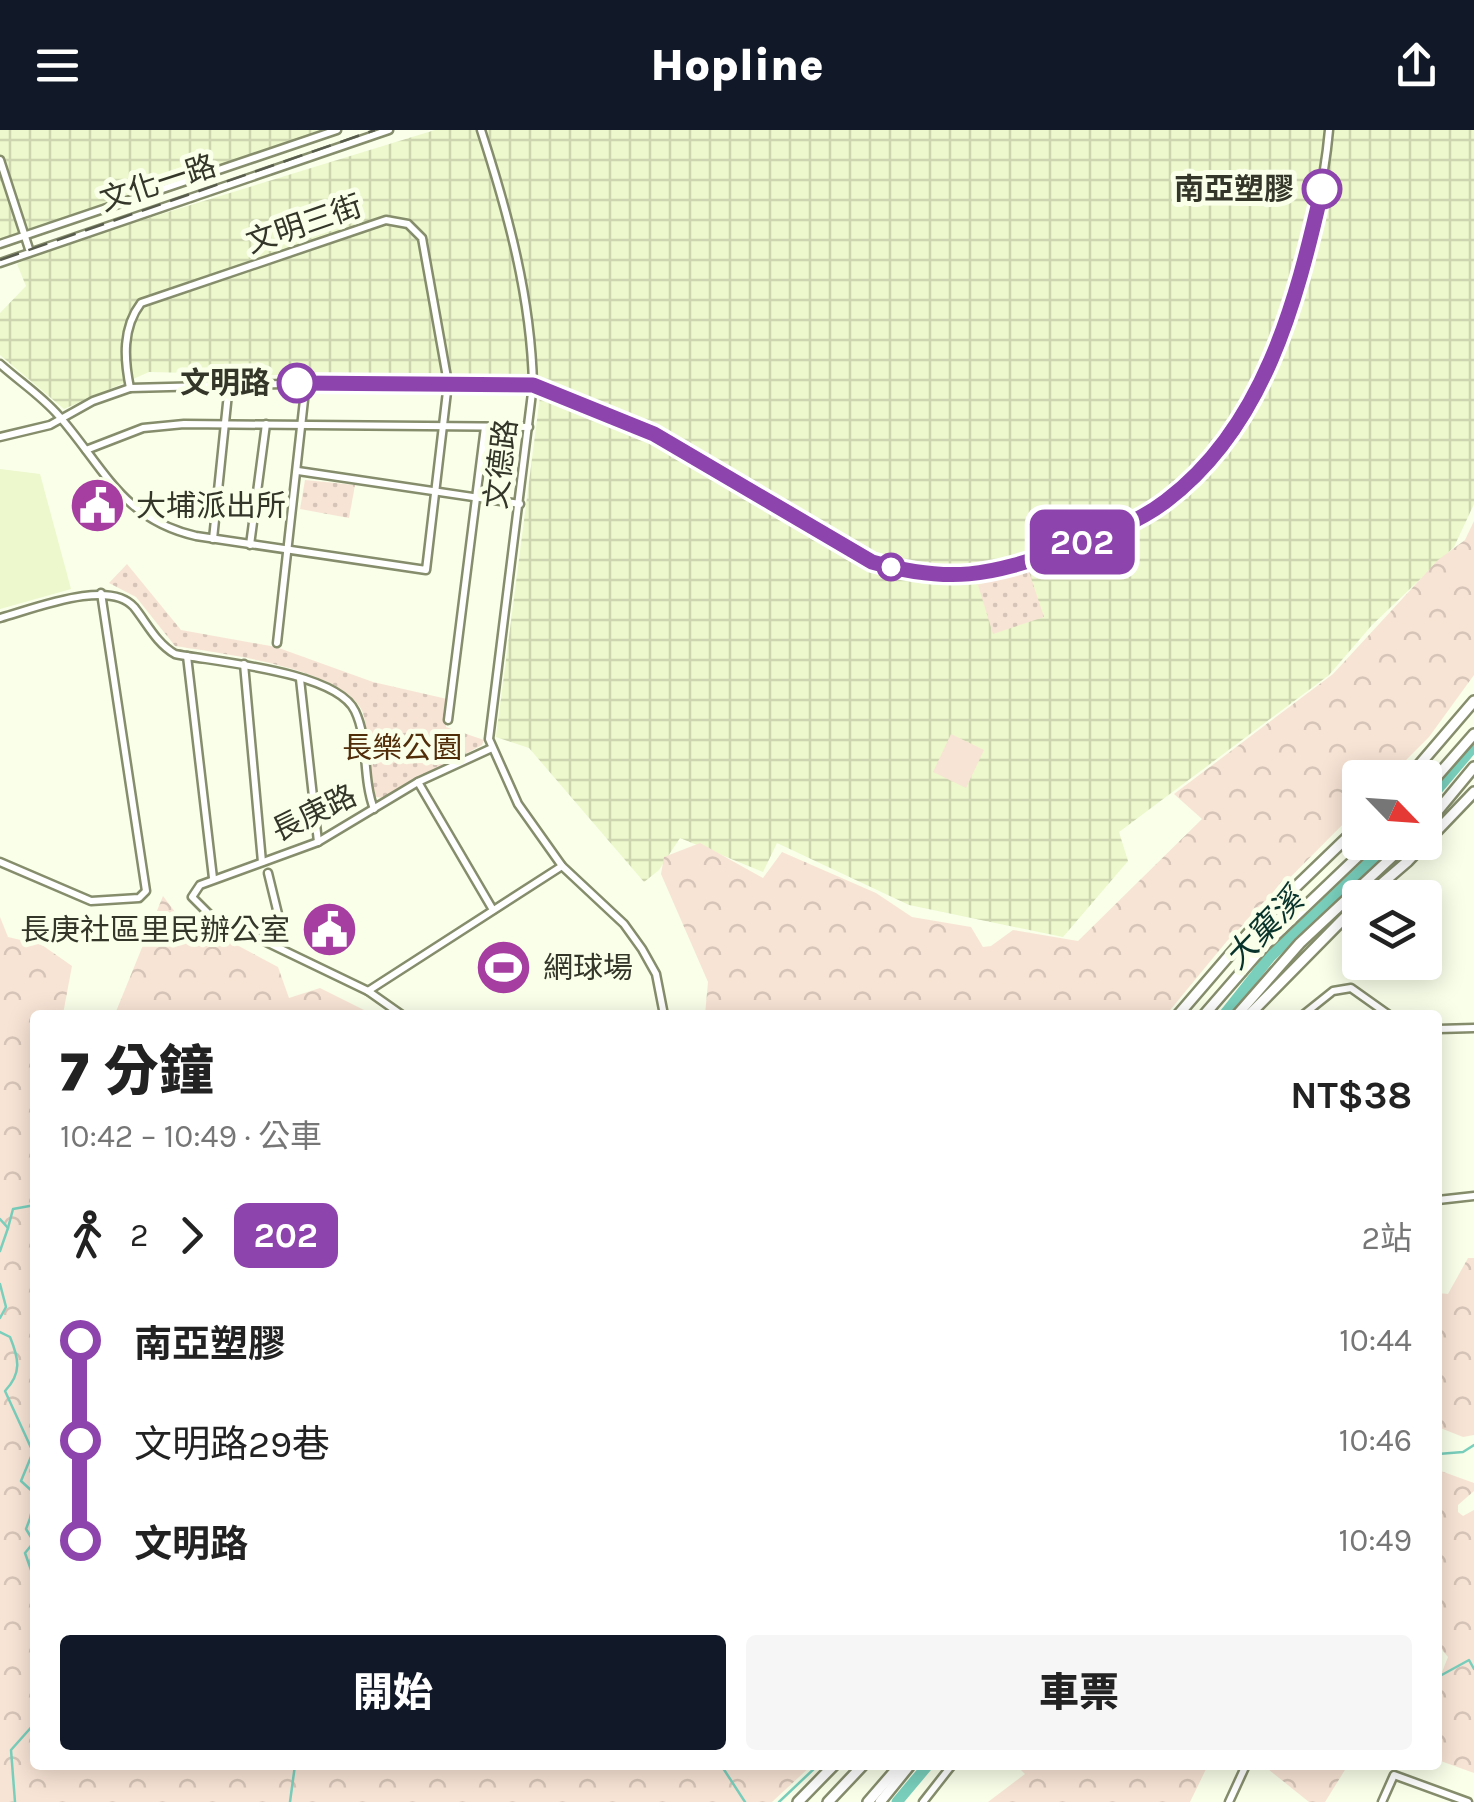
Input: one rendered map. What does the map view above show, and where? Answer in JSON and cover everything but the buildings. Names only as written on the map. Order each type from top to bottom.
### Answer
[{"type":"highway","points":[[1424,760],[1474,702]]},
{"type":"highway","points":[[1442,771],[1474,734]]},
{"type":"highway","points":[[1442,806],[1474,767]]},
{"type":"highway","points":[[1386,880],[1474,792]]},
{"type":"highway","points":[[1182,1010],[1252,930],[1342,842]]},
{"type":"highway","points":[[1208,1010],[1264,946],[1354,860]]},
{"type":"highway","points":[[1242,1010],[1300,943],[1389,860]]},
{"type":"highway","points":[[1254,1010],[1342,921]]},
{"type":"highway","points":[[798,1802],[829,1770]]},
{"type":"highway","points":[[828,1802],[858,1770]]},
{"type":"highway","points":[[868,1802],[896,1770]]},
{"type":"highway","points":[[880,1802],[906,1770]]},
{"type":"street","name":"文化一路","points":[[0,244],[337,130]]},
{"type":"street","name":"文化一路","points":[[0,263],[390,130]]},
{"type":"street","name":"文德路","points":[[481,130],[518,262],[532,336],[533,385],[492,748]]},
{"type":"street","points":[[0,437],[62,418],[130,388],[306,382],[533,385],[654,434],[872,562],[908,572],[970,577],[1017,566],[1120,528],[1166,502],[1234,432],[1260,390],[1280,334],[1312,230],[1329,130]]},
{"type":"street","points":[[0,160],[29,250]]},
{"type":"street","name":"文明三街","points":[[130,388],[124,352],[134,312],[141,303],[386,220],[408,224],[422,238],[448,383]]},
{"type":"street","points":[[0,364],[62,418],[137,512],[176,532],[426,570],[448,383]]},
{"type":"street","points":[[277,643],[306,382]]},
{"type":"street","points":[[213,539],[229,384]]},
{"type":"street","points":[[86,450],[143,428],[226,424],[529,427]]},
{"type":"street","points":[[250,545],[266,424]]},
{"type":"street","points":[[448,720],[484,427]]},
{"type":"street","points":[[298,471],[520,504]]},
{"type":"street","points":[[0,862],[91,902],[139,898],[146,891],[102,593]]},
{"type":"street","points":[[0,618],[102,593],[126,599],[160,644],[187,656],[244,664],[300,679],[342,696],[356,712],[366,788],[374,809]]},
{"type":"street","points":[[187,656],[213,879],[194,892],[193,904],[368,990],[395,1010]]},
{"type":"street","points":[[244,664],[262,862]]},
{"type":"street","points":[[300,679],[318,842]]},
{"type":"street","points":[[492,748],[518,804],[562,866],[624,924],[642,949],[656,974],[663,1010]]},
{"type":"street","name":"長庚路","points":[[213,879],[318,842],[418,782],[492,748]]},
{"type":"street","points":[[418,782],[493,910]]},
{"type":"street","points":[[368,990],[562,866]]},
{"type":"street","points":[[268,874],[279,918]]},
{"type":"street","points":[[1309,1010],[1333,991],[1351,988],[1382,1010]]},
{"type":"street","points":[[1442,1030],[1474,1028]]},
{"type":"street","points":[[1442,1200],[1474,1196]]},
{"type":"street","points":[[923,1802],[948,1770]]},
{"type":"street","points":[[1229,1802],[1244,1770]]},
{"type":"street","points":[[1382,1802],[1394,1776],[1468,1802]]},
{"type":"street","points":[[1440,1802],[1444,1793]]},
{"type":"shaded area","points":[[0,130],[325,130],[0,250]]},
{"type":"shaded area","points":[[435,130],[1474,130],[1474,504],[1454,547],[1372,625],[1329,675],[1119,832],[1128,861],[1063,937],[909,905],[777,843],[763,872],[680,838],[659,870],[644,882],[529,748],[496,737],[542,381],[149,372],[64,409],[0,355],[0,313],[26,286],[17,264],[44,250]]},
{"type":"shaded area","points":[[0,469],[40,474],[71,589],[0,609]]},
{"type":"green space","points":[[305,480],[355,485],[349,518],[300,509]]},
{"type":"green space","points":[[1474,521],[1474,675],[1429,737],[1406,760],[1342,760],[1342,825],[1227,941],[1170,1010],[705,1010],[708,982],[661,874],[664,857],[700,843],[763,878],[782,852],[876,893],[912,917],[971,927],[983,947],[991,946],[1013,930],[1078,941],[1202,819],[1174,794],[1333,674],[1438,560],[1465,540]]},
{"type":"green space","name":"長樂公園","points":[[127,564],[181,630],[276,647],[373,682],[447,699],[446,727],[484,740],[482,745],[383,798],[376,797],[367,768],[363,713],[352,697],[308,674],[279,665],[175,646],[136,597],[109,583]]},
{"type":"green space","points":[[1028,569],[1044,617],[993,634],[978,585]]},
{"type":"green space","points":[[951,734],[984,750],[966,788],[933,772]]},
{"type":"green space","points":[[163,896],[175,912],[278,967],[289,998],[320,988],[364,1010],[117,1010]]},
{"type":"green space","points":[[0,917],[8,937],[42,945],[72,966],[64,1010],[30,1010],[30,1770],[807,1770],[772,1802],[0,1802]]},
{"type":"green space","points":[[1468,1258],[1474,1258],[1474,1435],[1463,1437],[1442,1429],[1442,1293],[1448,1294]]},
{"type":"green space","points":[[1442,1471],[1474,1483],[1474,1491],[1458,1505],[1458,1512],[1463,1516],[1474,1510],[1474,1773],[1442,1761],[1442,1672],[1448,1657],[1442,1650]]},
{"type":"green space","points":[[1021,1770],[1206,1770],[1190,1802],[988,1802],[1025,1774]]},
{"type":"green space","points":[[1269,1770],[1345,1770],[1325,1802],[1309,1802]]},
{"type":"waterway","name":"大窠溪","points":[[1442,784],[1474,746]]},
{"type":"waterway","name":"大窠溪","points":[[1228,1010],[1270,957],[1372,860]]},
{"type":"waterway","points":[[8,1228],[13,1209],[30,1206]]},
{"type":"waterway","points":[[0,1219],[8,1228],[0,1251]]},
{"type":"waterway","points":[[0,1284],[6,1307],[0,1318]]},
{"type":"waterway","points":[[0,1332],[10,1337],[17,1359],[14,1378],[5,1391],[30,1445]]},
{"type":"waterway","points":[[1442,1454],[1463,1452],[1474,1445]]},
{"type":"waterway","points":[[30,1459],[21,1481],[30,1489]]},
{"type":"waterway","points":[[30,1518],[26,1529],[30,1536]]},
{"type":"waterway","points":[[30,1547],[25,1553],[30,1567]]},
{"type":"waterway","points":[[1442,1675],[1469,1660],[1474,1669]]},
{"type":"waterway","points":[[15,1802],[11,1750],[30,1729]]},
{"type":"waterway","points":[[290,1802],[294,1770]]},
{"type":"waterway","points":[[724,1770],[745,1802]]},
{"type":"waterway","points":[[779,1802],[813,1770]]},
{"type":"waterway","name":"大窠溪","points":[[897,1802],[924,1770]]},
{"type":"railway","points":[[0,260],[375,130]]},
{"type":"bus line","name":"202","points":[[297,383],[533,385],[654,434],[872,562],[908,572],[970,577],[1017,566],[1120,528],[1166,502],[1203,468],[1234,432],[1260,390],[1322,189]]},
{"type":"place","name":"南亞塑膠","points":[[1322,189]]},
{"type":"place","name":"文明路","points":[[297,383]]},
{"type":"place","name":"大埔派出所","points":[[97,506]]},
{"type":"place","name":"長庚社區里民辦公室","points":[[329,930]]},
{"type":"place","name":"網球場","points":[[504,968]]}]
